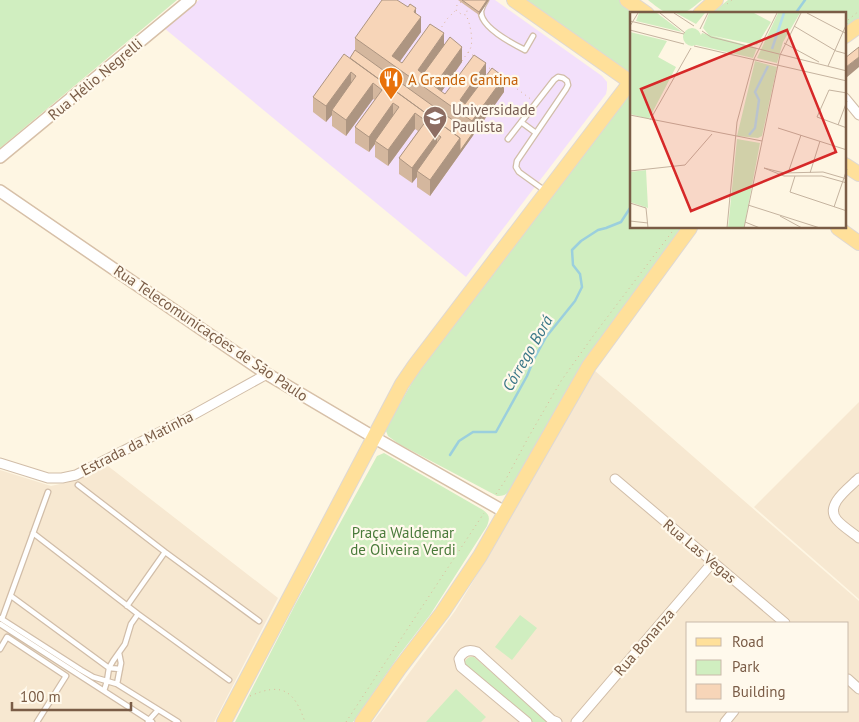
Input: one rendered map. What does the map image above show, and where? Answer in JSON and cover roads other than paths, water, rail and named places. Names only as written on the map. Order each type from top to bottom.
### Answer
[{"type":"main road","points":[[514,0],[630,80]]},
{"type":"main road","points":[[627,0],[644,12]]},
{"type":"main road","points":[[702,12],[716,0]]},
{"type":"main road","points":[[846,35],[859,26]]},
{"type":"main road","points":[[224,722],[402,384],[630,82]]},
{"type":"main road","points":[[846,165],[859,174]]},
{"type":"main road","points":[[362,722],[399,669],[442,613],[480,556],[589,366],[689,229]]},
{"type":"main road","points":[[839,229],[859,243]]},
{"type":"street","name":"Rua Hélio Negrelli","points":[[0,157],[190,0]]},
{"type":"street","points":[[846,99],[859,114]]},
{"type":"street","name":"Rua Telecomunicações de São Paulo","points":[[0,191],[267,374],[505,512]]},
{"type":"street","name":"Estrada da Matinha","points":[[0,463],[48,478],[76,475],[182,421],[267,374]]},
{"type":"street","name":"Rua Las Vegas","points":[[615,478],[784,622]]},
{"type":"street","points":[[859,478],[837,500],[833,511],[838,521],[859,538]]},
{"type":"street","name":"Rua Bonanza","points":[[576,722],[713,562]]},
{"type":"street","points":[[526,722],[461,667],[459,659],[463,653],[472,650],[477,652],[552,720],[557,722]]},
{"type":"street","points":[[849,680],[859,688]]},
{"type":"street","points":[[725,722],[733,712]]},
{"type":"lane","points":[[486,0],[481,10],[482,16],[496,33],[525,50],[532,36]]},
{"type":"lane","points":[[508,139],[554,80],[558,77],[567,81],[566,89],[517,161],[516,167],[519,172],[547,192]]},
{"type":"lane","points":[[521,122],[536,133]]},
{"type":"lane","points":[[78,485],[259,621]]},
{"type":"lane","points":[[1,620],[48,492]]},
{"type":"lane","points":[[33,532],[127,606],[229,680]]},
{"type":"lane","points":[[127,606],[165,552]]},
{"type":"lane","points":[[10,596],[109,668],[120,669]]},
{"type":"lane","points":[[104,692],[109,668],[120,653],[127,639],[131,624],[138,614]]},
{"type":"lane","points":[[1,620],[93,677],[117,684],[178,722]]},
{"type":"lane","points":[[1,620],[149,721],[158,710]]},
{"type":"lane","points":[[0,649],[7,637],[66,676],[37,722]]},
{"type":"lane","points":[[117,684],[121,663],[120,653]]},
{"type":"lane","points":[[163,722],[168,716]]},
{"type":"waterway","name":"Córrego Borá","points":[[796,12],[805,0]]},
{"type":"waterway","name":"Córrego Borá","points":[[450,455],[459,441],[473,432],[496,432],[546,337],[575,301],[582,287],[580,274],[573,265],[572,250],[581,241],[598,230],[621,222],[630,208]]},
{"type":"place","name":"A Grande Cantina","points":[[391,100]]},
{"type":"place","name":"Universidade Paulista","points":[[435,139]]},
{"type":"park label","name":"Praça Waldemar de Oliveira Verdi","points":[[403,540]]}]
